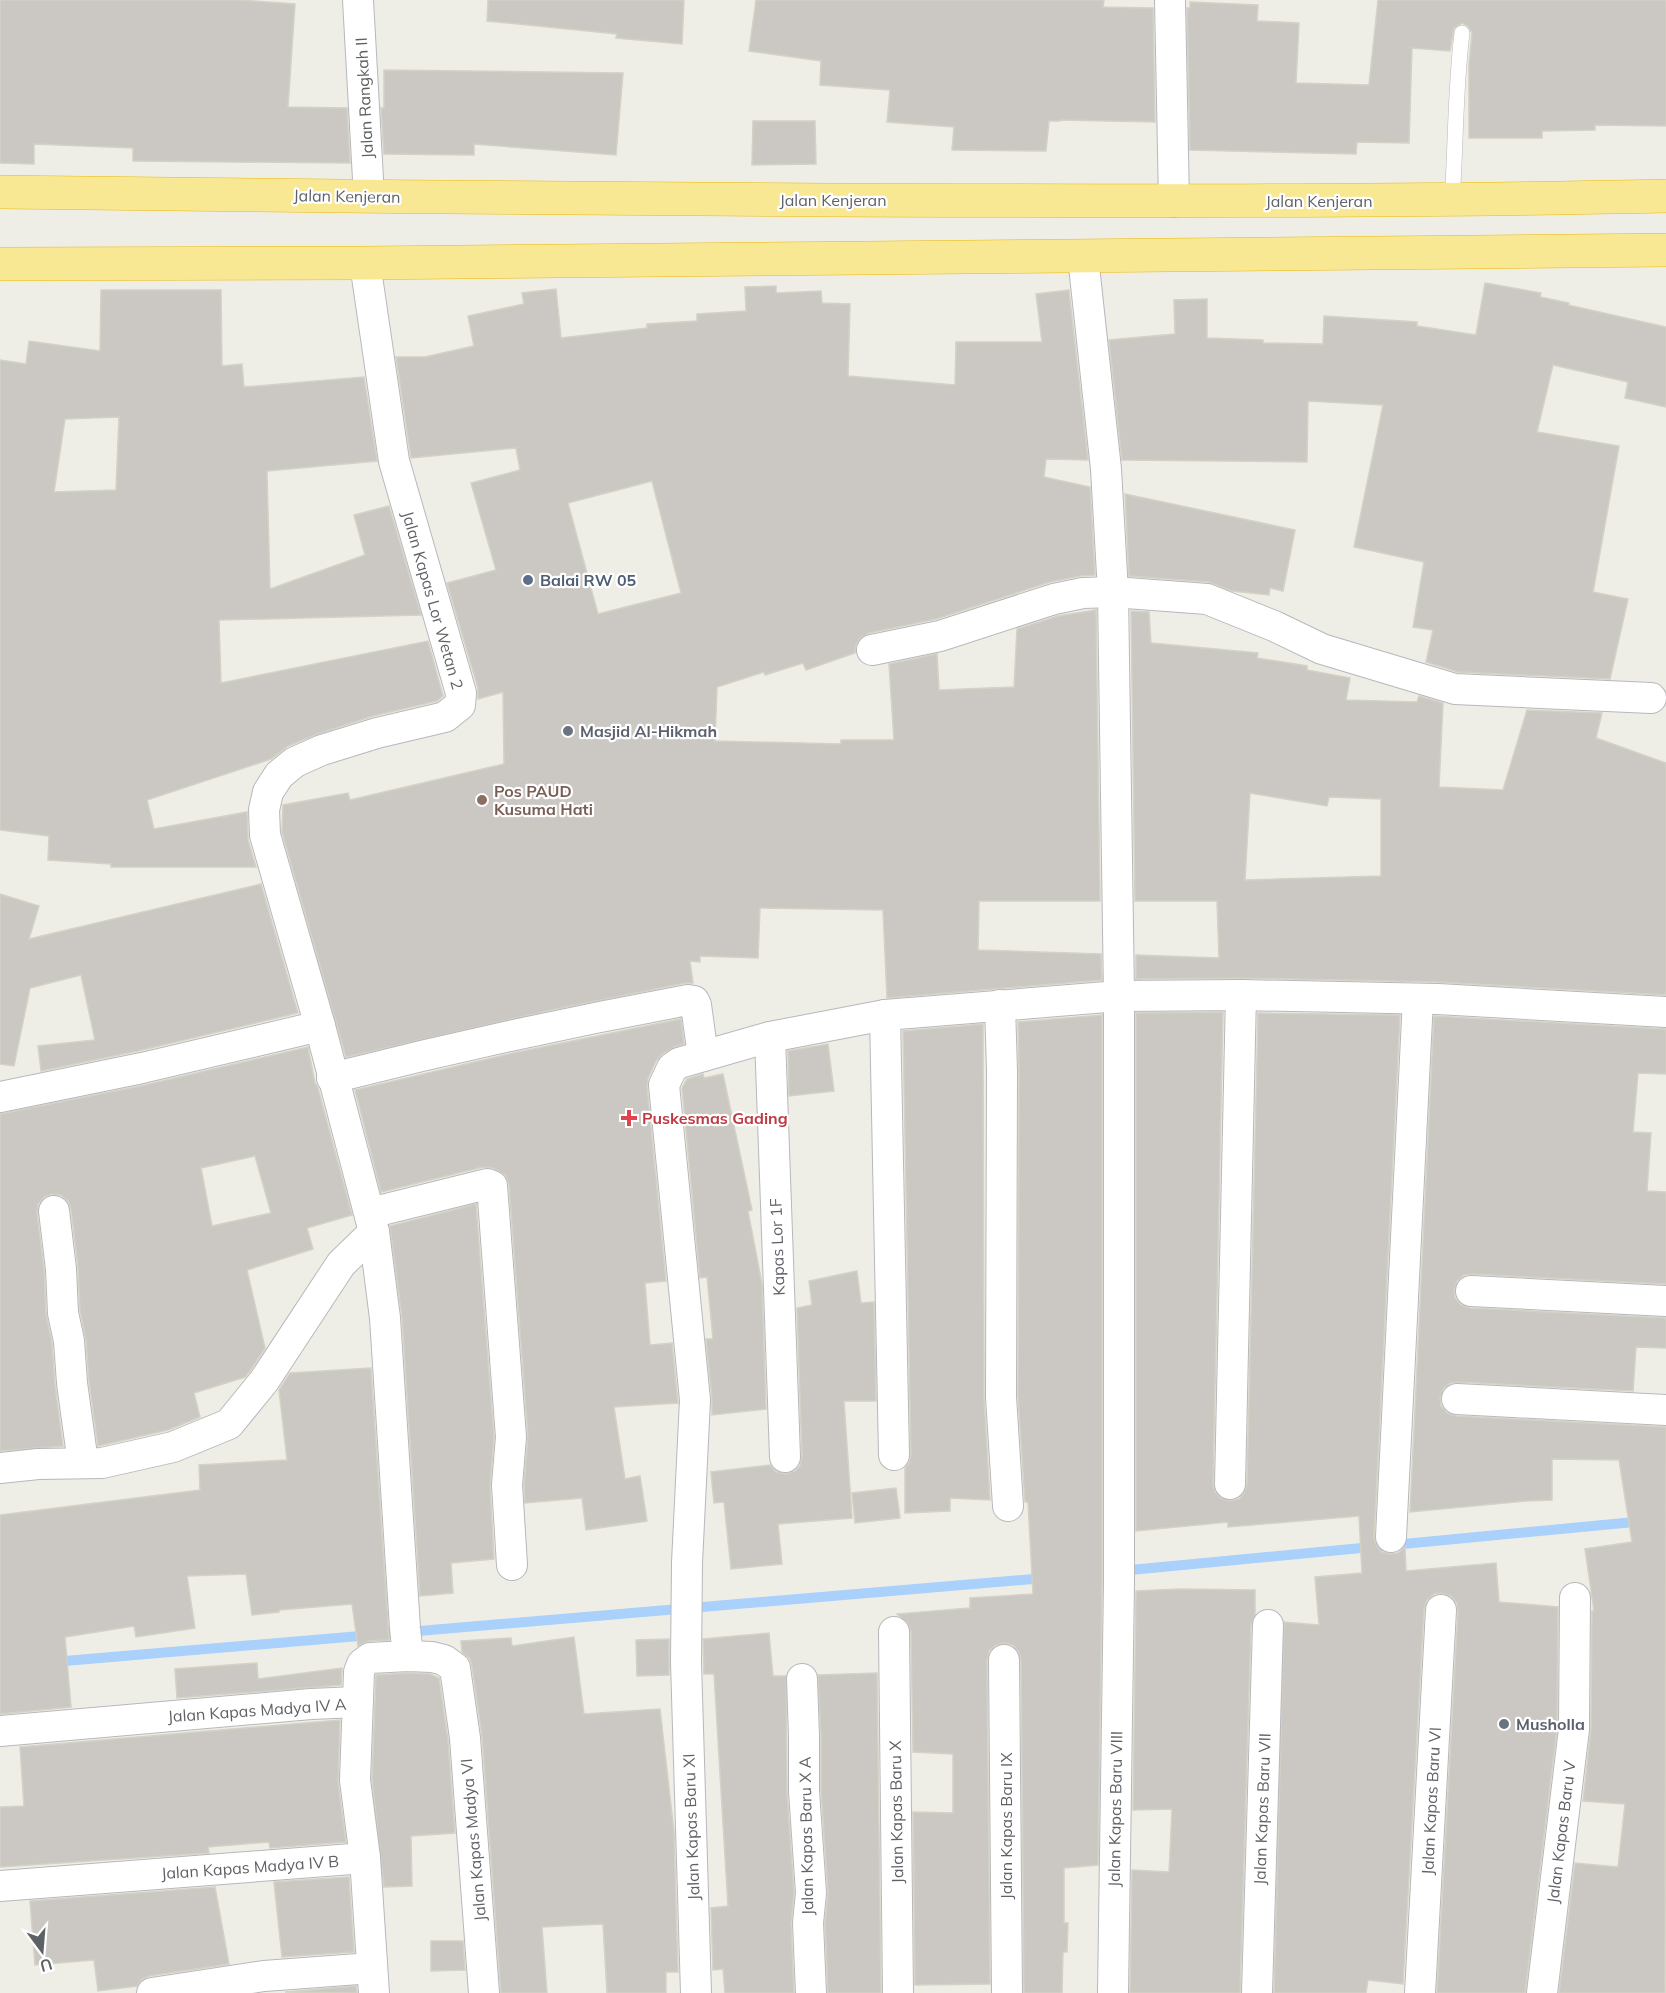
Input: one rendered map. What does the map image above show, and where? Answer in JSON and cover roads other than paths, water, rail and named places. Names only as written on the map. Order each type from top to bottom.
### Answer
[{"type":"highway","name":"Jalan Kenjeran","points":[[0,192],[369,197],[1174,202],[1452,201],[1666,196]]},
{"type":"highway","points":[[0,264],[1666,250]]},
{"type":"street","name":"Jalan Rangkah II","points":[[358,0],[369,197]]},
{"type":"street","points":[[1170,0],[1174,202]]},
{"type":"street","name":"Jalan Kapas Baru VIII","points":[[1083,256],[1106,469],[1113,592],[1119,996],[1118,1569],[1113,1993]]},
{"type":"street","name":"Jalan Kapas Lor Wetan 2","points":[[320,1026],[265,835],[264,810],[268,792],[279,776],[295,762],[322,750],[377,733],[445,717],[460,705],[461,693],[394,461],[365,262]]},
{"type":"street","points":[[872,650],[940,636],[1054,599],[1083,593],[1113,592],[1207,599],[1274,626],[1322,649],[1455,689],[1651,698]]},
{"type":"street","points":[[1230,1484],[1241,995]]},
{"type":"street","name":"Jalan Kapas Baru XI","points":[[696,1993],[686,1662],[687,1563],[695,1400],[664,1084],[672,1068],[679,1063],[770,1037],[885,1015],[1119,996],[1241,995],[1418,999],[1666,1012]]},
{"type":"street","points":[[332,1078],[406,1059],[690,999],[696,1005],[703,1056]]},
{"type":"street","points":[[1391,1537],[1418,999]]},
{"type":"street","points":[[1000,1005],[1002,1071],[1001,1397],[1008,1506]]},
{"type":"street","points":[[885,1015],[894,1455]]},
{"type":"street","points":[[0,1097],[142,1068],[320,1026],[372,1222],[384,1318],[407,1644]]},
{"type":"street","name":"Kapas Lor 1F","points":[[770,1037],[784,1457]]},
{"type":"street","points":[[0,1467],[102,1463],[173,1446],[229,1424],[264,1381],[341,1264],[372,1222],[488,1184],[492,1186],[511,1437],[507,1485],[512,1564]]},
{"type":"street","points":[[54,1211],[61,1269],[63,1313],[69,1341],[72,1383],[83,1463]]},
{"type":"street","points":[[1471,1291],[1666,1301]]},
{"type":"street","points":[[1457,1399],[1666,1410]]},
{"type":"street","name":"Jalan Kapas Baru V","points":[[1542,1993],[1574,1729],[1575,1598]]},
{"type":"street","name":"Jalan Kapas Baru VI","points":[[1420,1993],[1441,1610]]},
{"type":"street","name":"Jalan Kapas Baru VII","points":[[1257,1993],[1268,1625]]},
{"type":"street","name":"Jalan Kapas Baru X","points":[[894,1632],[898,1993]]},
{"type":"street","name":"Jalan Kapas Madya VI","points":[[357,1702],[362,1664],[370,1658],[407,1644],[432,1657],[444,1660],[455,1668],[470,1796],[484,1993]]},
{"type":"street","name":"Jalan Kapas Baru IX","points":[[1005,1660],[1007,1993]]},
{"type":"street","name":"Jalan Kapas Baru X A","points":[[802,1678],[804,1791],[811,1893],[808,1923],[811,1993]]},
{"type":"street","name":"Jalan Kapas Madya IV A","points":[[0,1731],[357,1702],[355,1780],[365,1858]]},
{"type":"street","points":[[152,1993],[264,1976],[373,1980],[365,1858]]},
{"type":"street","name":"Jalan Kapas Madya IV B","points":[[0,1886],[365,1858]]},
{"type":"lane","points":[[1452,201],[1455,100],[1462,33]]},
{"type":"waterway","points":[[1120,1571],[1666,1519]]},
{"type":"waterway","points":[[53,1662],[1045,1578]]},
{"type":"place","name":"Balai RW 05","points":[[528,580]]},
{"type":"place","name":"Masjid Al-Hikmah","points":[[568,731]]},
{"type":"place","name":"Pos PAUD Kusuma Hati","points":[[482,800]]},
{"type":"place","name":"Puskesmas Gading","points":[[629,1118]]},
{"type":"place","name":"Musholla","points":[[1504,1724]]}]
